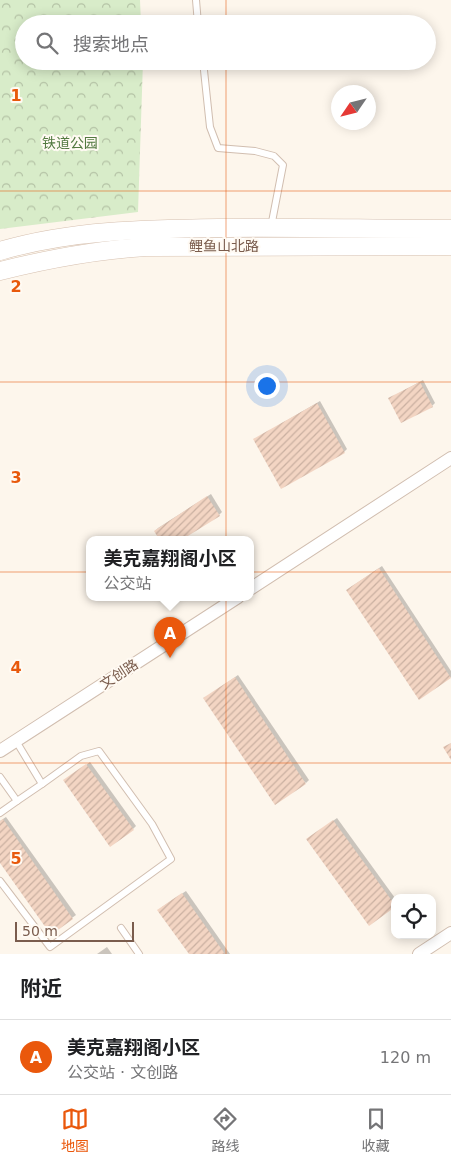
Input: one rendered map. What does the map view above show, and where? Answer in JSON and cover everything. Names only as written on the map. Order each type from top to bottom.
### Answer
[{"type":"main road","name":"鲤鱼山北路","points":[[0,251],[73,235],[122,230],[271,228],[450,240]]},
{"type":"main road","name":"鲤鱼山北路","points":[[0,271],[73,255],[116,249],[450,240]]},
{"type":"street","points":[[254,586],[451,458]]},
{"type":"street","name":"文创路","points":[[0,752],[232,601]]},
{"type":"street","points":[[419,954],[451,933]]},
{"type":"lane","points":[[196,0],[197,15]]},
{"type":"lane","points":[[204,70],[210,127],[218,148],[255,151],[274,156],[283,165],[271,228]]},
{"type":"lane","points":[[16,741],[42,784]]},
{"type":"lane","points":[[0,813],[81,756],[98,751],[152,824],[171,859],[50,946],[0,880]]},
{"type":"lane","points":[[0,777],[17,801]]},
{"type":"lane","points":[[121,928],[139,954]]},
{"type":"green space","name":"铁道公园","points":[[0,0],[140,0],[141,15],[15,15],[15,70],[143,70],[138,212],[0,229]]},
{"type":"building","points":[[420,382],[433,407],[401,423],[388,398]]},
{"type":"building","points":[[317,403],[345,453],[281,489],[253,439]]},
{"type":"building","points":[[207,496],[220,516],[188,536],[157,536],[154,531]]},
{"type":"building","points":[[379,568],[451,678],[419,700],[346,590]]},
{"type":"building","points":[[235,677],[306,784],[275,805],[203,698]]},
{"type":"building","points":[[451,743],[451,760],[443,747]]},
{"type":"building","points":[[86,764],[134,830],[110,847],[63,780]]},
{"type":"building","points":[[3,819],[73,919],[51,935],[0,863],[0,821]]},
{"type":"building","points":[[333,820],[391,900],[391,910],[369,926],[306,839]]},
{"type":"building","points":[[182,893],[225,954],[189,954],[157,910]]},
{"type":"place","name":"美克嘉翔阁小区","points":[[170,658]]}]
